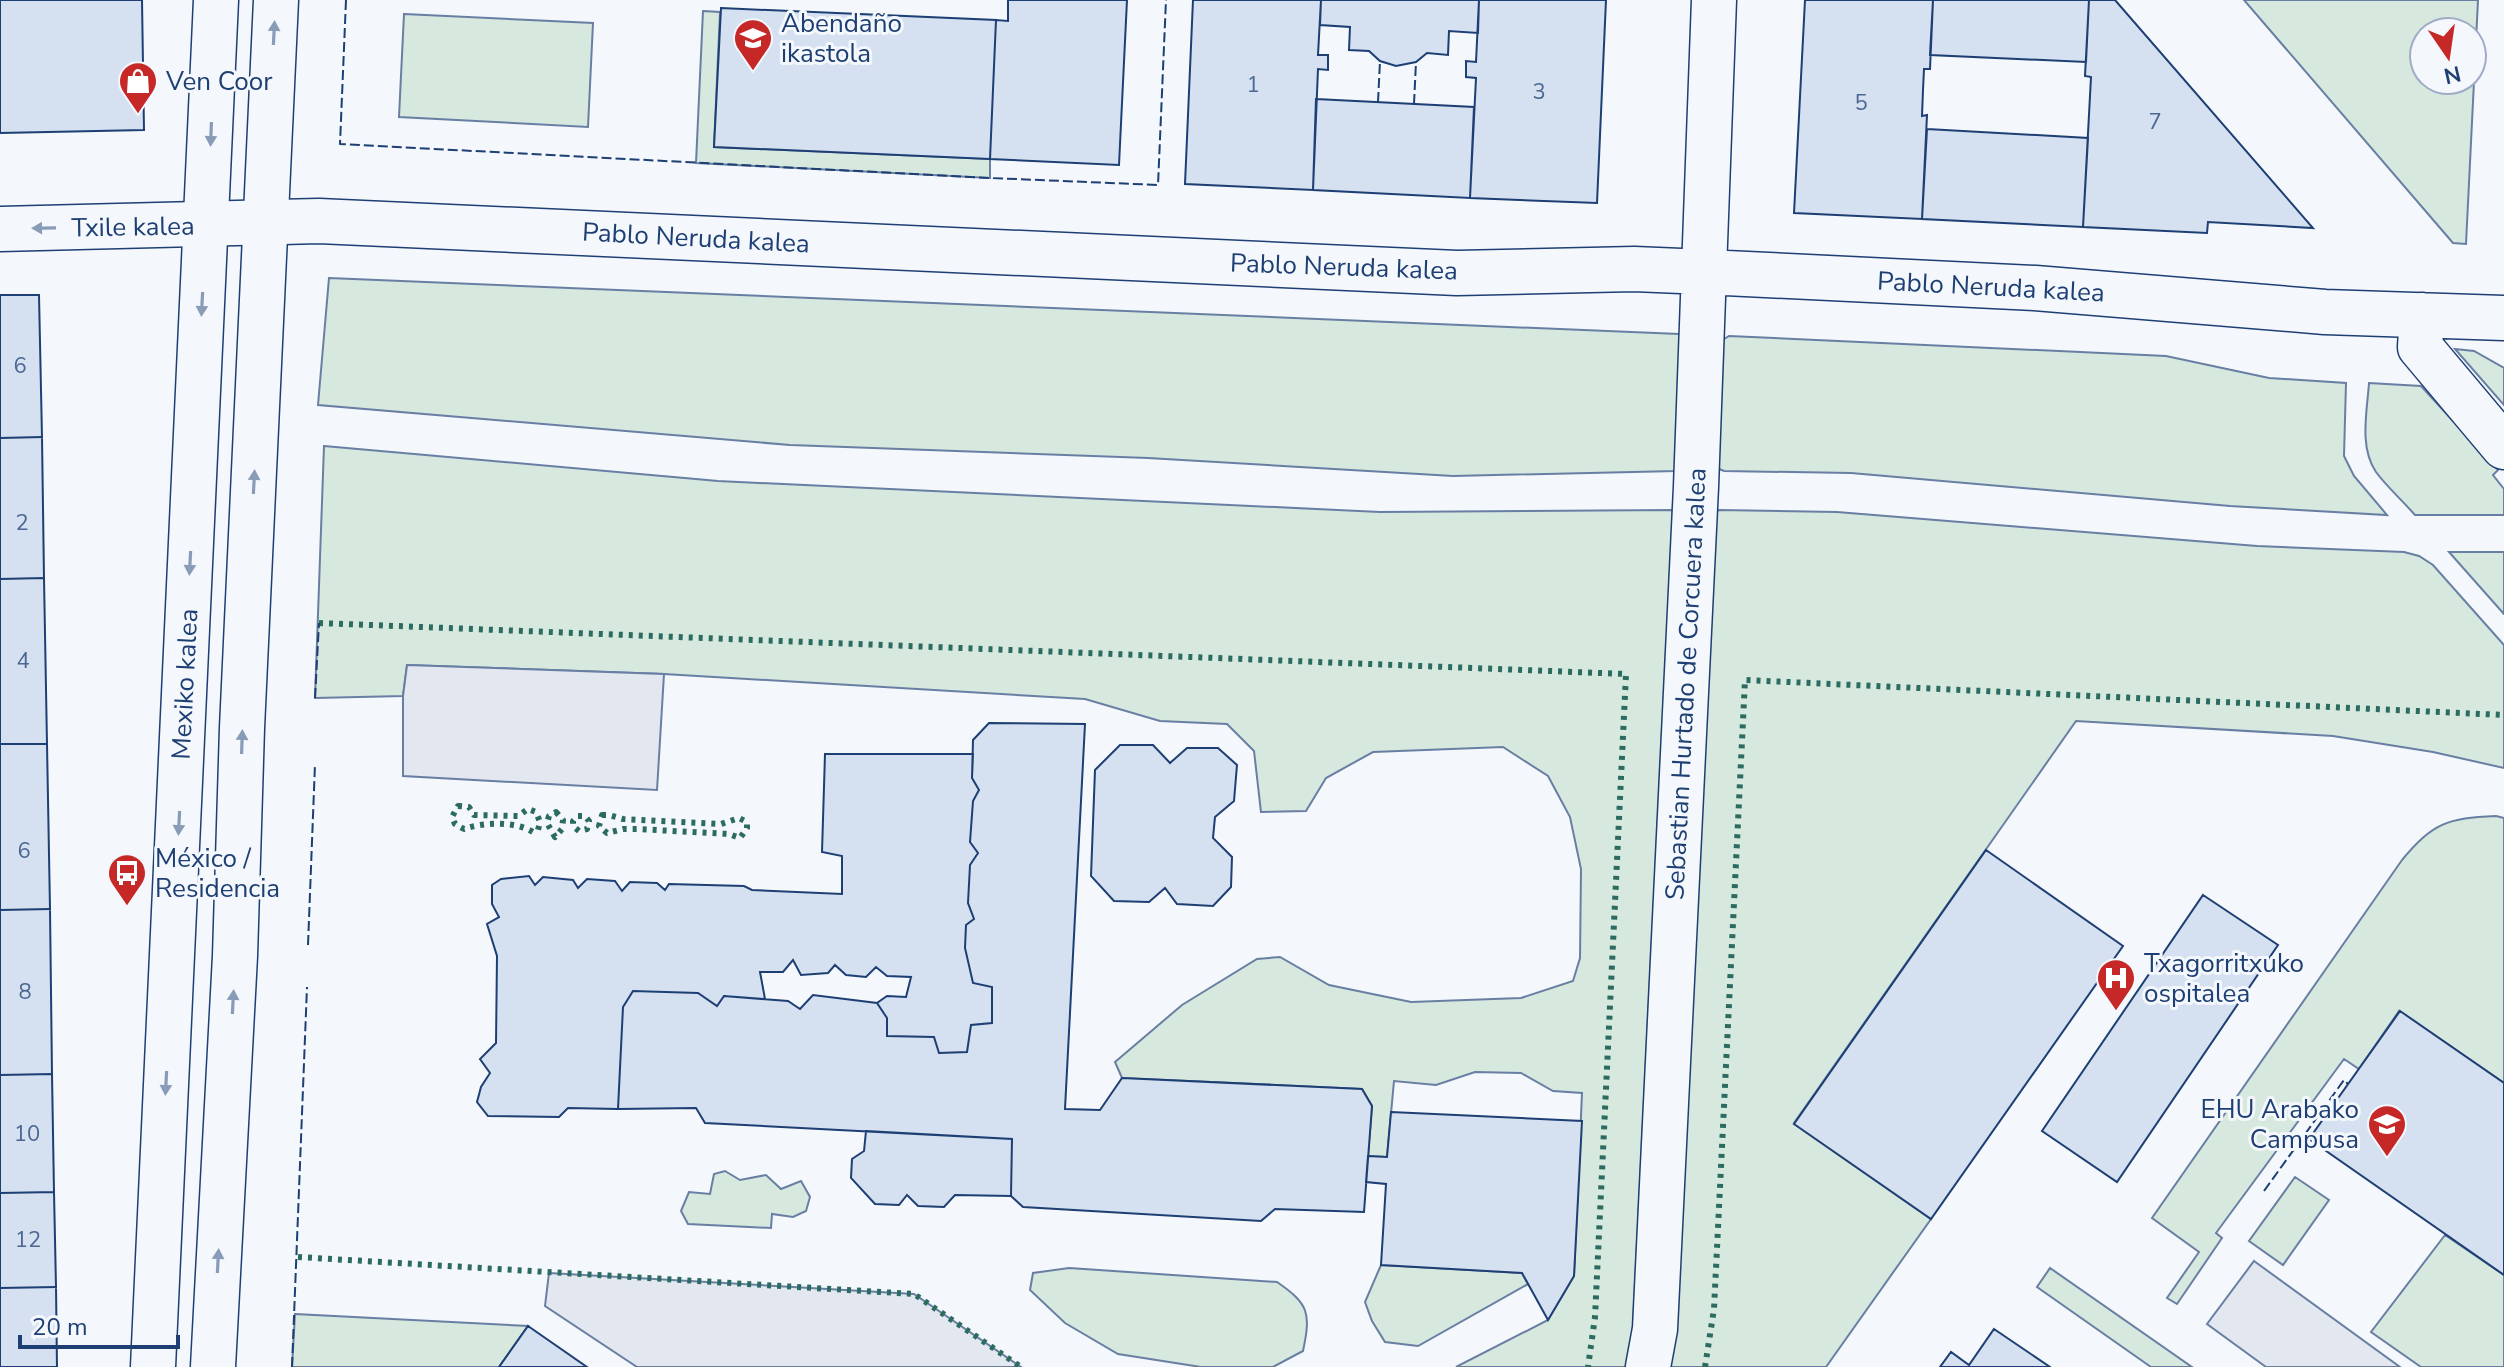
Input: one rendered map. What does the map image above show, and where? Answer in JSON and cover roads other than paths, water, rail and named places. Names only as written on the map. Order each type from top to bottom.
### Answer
[{"type":"street","name":"Mexiko kalea","points":[[153,1367],[216,0]]},
{"type":"street","points":[[213,1367],[234,984],[276,0]]},
{"type":"street","name":"Sebastian Hurtado de Corcuera kalea","points":[[1648,1367],[1655,1329],[1705,272],[1714,0]]},
{"type":"street","name":"Pablo Neruda kalea","points":[[265,223],[319,221],[1457,273],[1634,269],[2035,288],[2325,312],[2486,318],[2504,344]]},
{"type":"street","name":"Txile kalea","points":[[0,229],[265,223]]},
{"type":"street","points":[[2422,315],[2420,347],[2504,447]]},
{"type":"place","name":"Abendaño ikastola","points":[[753,72]]},
{"type":"place","name":"Ven Coor","points":[[138,115]]},
{"type":"place","name":"México / Residencia","points":[[127,907]]},
{"type":"place","name":"Txagorritxuko ospitalea","points":[[2116,1012]]},
{"type":"place","name":"EHU Arabako Campusa","points":[[2387,1158]]}]
